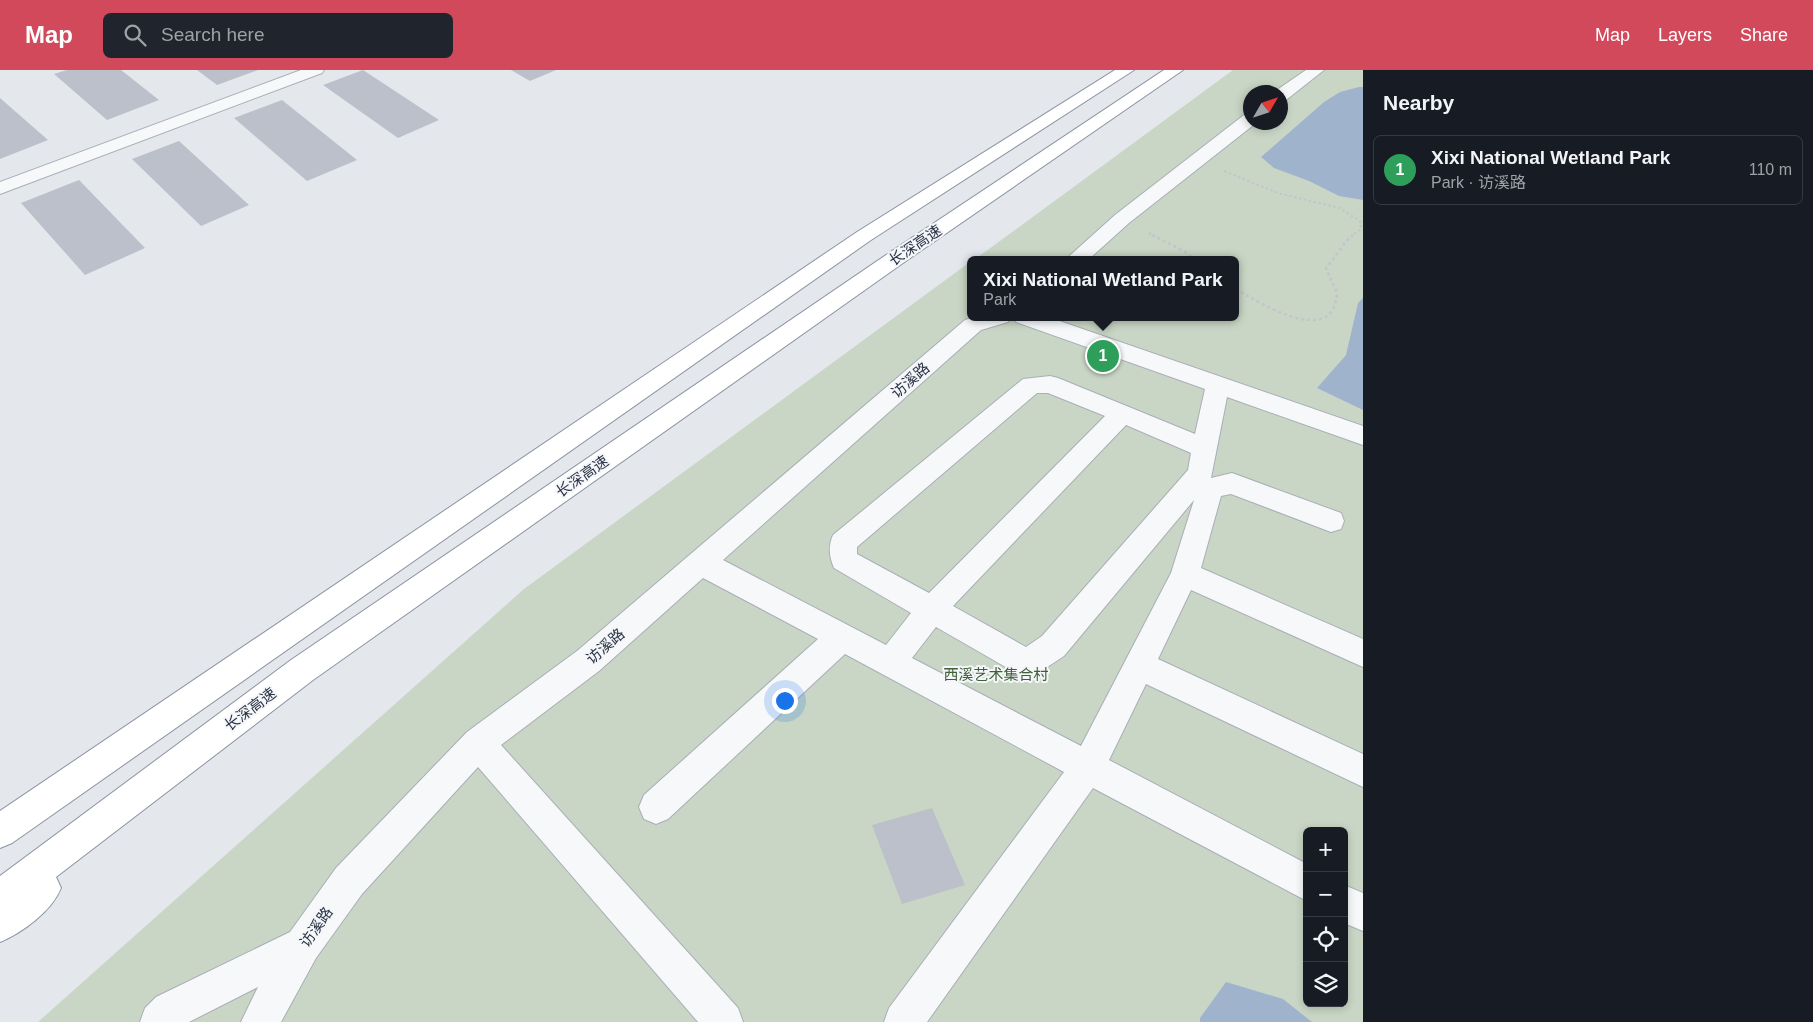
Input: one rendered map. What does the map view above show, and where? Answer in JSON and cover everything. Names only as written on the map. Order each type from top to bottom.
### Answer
[{"type":"highway","points":[[0,831],[864,236],[1126,70]]},
{"type":"highway","name":"长深高速","points":[[0,898],[302,670],[896,258],[1175,70]]},
{"type":"highway","points":[[0,924],[302,670]]},
{"type":"street","points":[[0,188],[316,70]]},
{"type":"street","points":[[1288,90],[1312,73]]},
{"type":"street","points":[[1080,256],[1122,219],[1243,124]]},
{"type":"street","name":"访溪路","points":[[260,1022],[302,945],[349,881],[478,743],[588,660],[973,325],[986,321]]},
{"type":"street","points":[[1035,321],[1363,436]]},
{"type":"street","points":[[1205,448],[1050,384],[1031,385],[844,543],[844,560],[1027,663],[1053,646],[1200,474],[1217,386]]},
{"type":"street","points":[[890,662],[931,610],[1122,414]]},
{"type":"street","points":[[903,1022],[1088,767],[1185,574],[1210,489],[1232,483],[1331,521]]},
{"type":"street","points":[[700,562],[1303,881]]},
{"type":"street","points":[[1185,574],[1363,653]]},
{"type":"street","points":[[656,807],[842,637]]},
{"type":"street","points":[[1140,666],[1363,771]]},
{"type":"street","points":[[478,743],[724,1022]]},
{"type":"street","points":[[1348,905],[1363,913]]},
{"type":"street","points":[[159,1022],[170,1011],[302,945]]},
{"type":"path","points":[[1199,159],[1278,193],[1339,208],[1360,221],[1361,228],[1344,242],[1337,256],[1326,268],[1336,285],[1338,300],[1328,316],[1310,322],[1272,310],[1239,291]]},
{"type":"path","points":[[1122,219],[1191,256]]},
{"type":"green space","name":"西溪艺术集合村","points":[[1233,70],[1363,70],[1363,1022],[38,1022],[524,589],[967,264],[967,321],[1239,321],[1239,256],[979,256]]},
{"type":"water","points":[[1363,87],[1363,200],[1339,196],[1309,181],[1274,168],[1261,157],[1324,102],[1340,92]]},
{"type":"water","points":[[1363,298],[1363,410],[1317,388],[1346,355],[1358,303]]},
{"type":"water","points":[[1226,982],[1283,999],[1312,1022],[1200,1022],[1200,1018]]},
{"type":"building","points":[[67,70],[121,70],[159,100],[107,120],[54,74]]},
{"type":"building","points":[[197,70],[258,70],[217,85]]},
{"type":"building","points":[[363,70],[439,120],[398,138],[323,85]]},
{"type":"building","points":[[511,70],[556,70],[530,81]]},
{"type":"building","points":[[0,98],[48,140],[0,159]]},
{"type":"building","points":[[282,100],[357,160],[307,181],[234,118]]},
{"type":"building","points":[[179,141],[249,205],[201,226],[132,159]]},
{"type":"building","points":[[79,180],[145,248],[85,275],[21,203]]},
{"type":"building","points":[[932,808],[965,885],[902,904],[872,825]]},
{"type":"place","name":"Xixi National Wetland Park","points":[[1103,356]]}]
